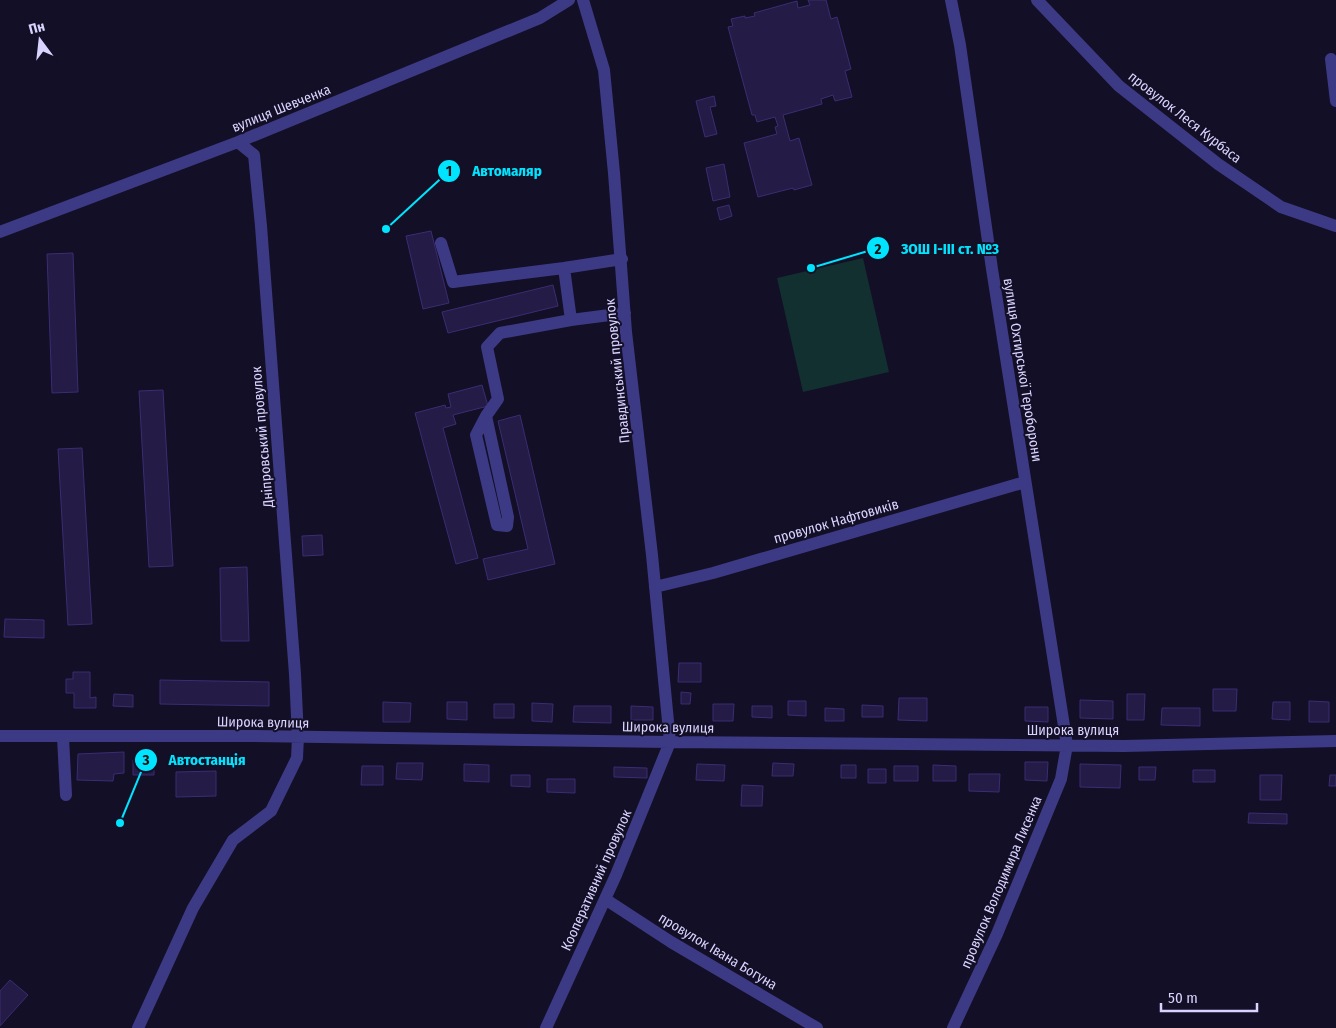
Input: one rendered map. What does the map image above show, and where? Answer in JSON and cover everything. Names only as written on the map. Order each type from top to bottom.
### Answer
[{"type":"street","name":"вулиця Шевченка","points":[[0,232],[238,142],[540,18],[569,0]]},
{"type":"street","name":"Правдинський провулок","points":[[583,0],[604,70],[622,259],[625,313],[670,742]]},
{"type":"street","name":"вулиця Охтирської Тероборони","points":[[951,0],[960,46],[992,269],[1067,745]]},
{"type":"street","name":"провулок Леся Курбаса","points":[[1037,0],[1119,86],[1218,164],[1281,207],[1336,226]]},
{"type":"street","points":[[1331,59],[1336,101]]},
{"type":"street","name":"Дніпровський провулок","points":[[140,1027],[193,908],[232,840],[271,811],[297,758],[298,737],[261,226],[254,155],[238,142]]},
{"type":"street","points":[[442,243],[453,282],[622,259]]},
{"type":"street","points":[[564,268],[571,320]]},
{"type":"street","points":[[486,416],[508,517],[507,526],[497,525],[476,435],[486,416],[498,399],[487,347],[500,334],[571,320],[625,313]]},
{"type":"street","name":"провулок Нафтовиків","points":[[655,587],[723,570],[1025,482]]},
{"type":"street","name":"Широка вулиця","points":[[0,736],[190,735],[1124,746],[1336,741]]},
{"type":"street","points":[[62,737],[66,794]]},
{"type":"street","name":"Кооперативний провулок","points":[[546,1028],[605,899],[652,790],[670,742]]},
{"type":"street","name":"провулок Володимира Лисенка","points":[[953,1028],[997,934],[1061,779],[1067,745]]},
{"type":"street","name":"провулок Івана Богуна","points":[[605,899],[671,942],[817,1028]]},
{"type":"green space","points":[[863,258],[889,372],[803,392],[777,278]]},
{"type":"building","points":[[808,0],[826,0],[831,19],[837,17],[851,69],[845,71],[852,97],[835,101],[833,95],[821,99],[822,104],[783,115],[790,141],[799,138],[812,185],[758,197],[744,143],[777,134],[775,127],[778,126],[775,117],[757,122],[755,115],[752,115],[728,27],[733,26],[731,19],[755,16],[754,13],[797,1],[798,8],[810,5]]},
{"type":"building","points":[[714,96],[716,106],[710,107],[717,134],[705,137],[696,101]]},
{"type":"building","points":[[724,164],[730,197],[713,201],[706,168]]},
{"type":"building","points":[[729,205],[732,216],[720,220],[717,208]]},
{"type":"building","points":[[431,231],[449,303],[423,309],[406,236]]},
{"type":"building","points":[[73,253],[78,392],[52,393],[47,254]]},
{"type":"building","points":[[553,285],[558,306],[448,333],[442,312]]},
{"type":"building","points":[[482,385],[488,406],[453,415],[456,424],[443,428],[478,558],[456,564],[415,413],[445,405],[446,408],[451,407],[448,394]]},
{"type":"building","points":[[163,390],[173,566],[149,567],[139,391]]},
{"type":"building","points":[[520,415],[555,564],[488,580],[483,559],[528,549],[498,421]]},
{"type":"building","points":[[82,448],[92,624],[68,625],[58,449]]},
{"type":"building","points":[[322,535],[323,555],[303,556],[302,536]]},
{"type":"building","points":[[247,567],[249,641],[221,641],[220,568]]},
{"type":"building","points":[[5,619],[44,620],[44,638],[4,637]]},
{"type":"building","points":[[679,663],[701,663],[701,682],[678,682]]},
{"type":"building","points":[[73,672],[90,672],[90,698],[96,697],[96,708],[74,708],[74,693],[66,693],[66,679],[73,679]]},
{"type":"building","points":[[160,680],[269,682],[269,706],[160,704]]},
{"type":"building","points":[[1213,689],[1237,689],[1236,711],[1213,711]]},
{"type":"building","points":[[681,692],[691,693],[690,704],[681,704]]},
{"type":"building","points":[[114,694],[133,695],[133,707],[113,706]]},
{"type":"building","points":[[1127,694],[1145,694],[1144,720],[1127,720]]},
{"type":"building","points":[[899,698],[927,698],[927,721],[898,720]]},
{"type":"building","points":[[1080,700],[1113,701],[1113,719],[1080,718]]},
{"type":"building","points":[[788,701],[806,701],[806,716],[788,715]]},
{"type":"building","points":[[1309,701],[1329,702],[1329,722],[1309,722]]},
{"type":"building","points":[[383,702],[411,703],[410,722],[383,722]]},
{"type":"building","points":[[447,702],[467,702],[467,720],[447,719]]},
{"type":"building","points":[[1273,702],[1290,702],[1290,720],[1272,719]]},
{"type":"building","points":[[532,703],[553,704],[552,722],[532,721]]},
{"type":"building","points":[[494,704],[514,704],[514,718],[494,718]]},
{"type":"building","points":[[713,704],[734,704],[733,721],[713,721]]},
{"type":"building","points":[[862,705],[883,706],[883,717],[862,717]]},
{"type":"building","points":[[574,706],[611,706],[611,723],[573,722]]},
{"type":"building","points":[[631,706],[653,707],[653,720],[631,720]]},
{"type":"building","points":[[752,706],[772,706],[772,718],[752,717]]},
{"type":"building","points":[[1025,707],[1048,707],[1048,722],[1025,721]]},
{"type":"building","points":[[825,708],[844,709],[844,721],[825,721]]},
{"type":"building","points":[[1162,708],[1200,708],[1200,726],[1161,725]]},
{"type":"building","points":[[124,752],[124,773],[114,774],[113,781],[77,780],[78,754]]},
{"type":"building","points":[[133,760],[154,760],[154,775],[133,775]]},
{"type":"building","points":[[1025,762],[1048,762],[1047,781],[1025,780]]},
{"type":"building","points":[[397,763],[423,763],[422,780],[396,779]]},
{"type":"building","points":[[773,763],[794,764],[793,776],[772,776]]},
{"type":"building","points":[[464,764],[489,765],[489,782],[464,781]]},
{"type":"building","points":[[697,764],[725,765],[724,781],[696,780]]},
{"type":"building","points":[[1080,764],[1121,765],[1120,788],[1080,787]]},
{"type":"building","points":[[841,765],[856,765],[856,778],[841,778]]},
{"type":"building","points":[[933,765],[956,766],[956,781],[933,781]]},
{"type":"building","points":[[362,766],[383,766],[383,785],[361,785]]},
{"type":"building","points":[[894,766],[918,766],[918,781],[894,781]]},
{"type":"building","points":[[614,767],[647,768],[647,778],[614,777]]},
{"type":"building","points":[[1139,767],[1156,767],[1155,780],[1139,780]]},
{"type":"building","points":[[868,769],[886,769],[886,783],[868,783]]},
{"type":"building","points":[[1193,770],[1215,770],[1215,782],[1193,782]]},
{"type":"building","points":[[216,771],[216,796],[176,797],[176,772]]},
{"type":"building","points":[[969,774],[1000,774],[999,792],[969,791]]},
{"type":"building","points":[[511,775],[530,775],[530,787],[511,786]]},
{"type":"building","points":[[1260,775],[1282,775],[1281,800],[1260,800]]},
{"type":"building","points":[[1330,775],[1336,775],[1336,786],[1329,786]]},
{"type":"building","points":[[547,779],[575,779],[575,793],[547,792]]},
{"type":"building","points":[[742,785],[763,786],[762,806],[741,806]]},
{"type":"building","points":[[1249,813],[1287,814],[1287,824],[1248,823]]},
{"type":"building","points":[[10,980],[28,995],[0,1026],[0,991]]},
{"type":"place","name":"Автомаляр","points":[[386,229]]},
{"type":"place","name":"ЗОШ І-ІІІ ст. №3","points":[[811,268]]},
{"type":"place","name":"Автостанція","points":[[120,823]]}]
